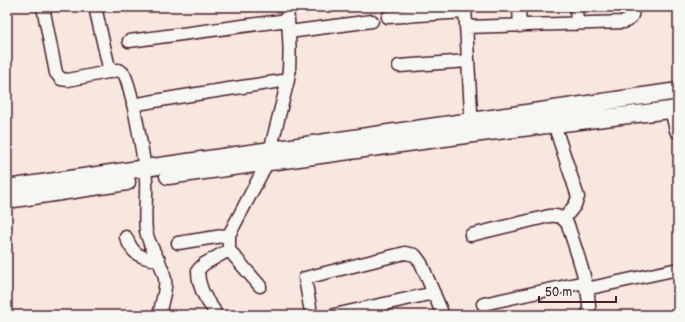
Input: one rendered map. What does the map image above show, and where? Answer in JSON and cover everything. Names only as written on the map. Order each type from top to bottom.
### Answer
[{"type":"street","points":[[43,7],[56,73],[61,79],[68,80],[118,70],[123,72],[126,77],[133,105],[145,174],[146,230],[148,240],[160,260],[165,280],[164,294],[160,306],[160,315]]},
{"type":"street","points":[[95,7],[110,72]]},
{"type":"street","points":[[260,286],[229,250],[229,235],[269,157],[290,68],[287,7]]},
{"type":"street","points":[[519,7],[520,26]]},
{"type":"street","points":[[576,7],[577,24]]},
{"type":"street","points":[[466,28],[624,22],[629,20],[632,16],[633,7]]},
{"type":"street","points":[[388,17],[465,9],[472,128]]},
{"type":"street","points":[[129,41],[288,20]]},
{"type":"street","points":[[289,32],[372,21]]},
{"type":"street","points":[[399,66],[468,61]]},
{"type":"street","points":[[133,105],[184,95],[288,80]]},
{"type":"street","points":[[7,188],[145,174],[472,128],[678,91]]},
{"type":"street","points":[[472,128],[554,124],[676,109],[678,130]]},
{"type":"street","points":[[554,124],[578,197],[575,205],[564,219]]},
{"type":"street","points":[[7,200],[145,174]]},
{"type":"street","points":[[471,235],[549,216],[557,215],[564,219],[568,225],[586,286],[590,307],[589,315]]},
{"type":"street","points":[[178,243],[229,235]]},
{"type":"street","points":[[126,237],[130,246],[136,253],[142,257],[160,260]]},
{"type":"street","points":[[214,310],[204,296],[198,278],[198,270],[204,264],[229,250]]},
{"type":"street","points":[[310,307],[305,278],[405,253],[415,256],[421,263],[443,315]]},
{"type":"street","points":[[483,304],[678,269]]},
{"type":"street","points":[[334,315],[434,293]]}]
